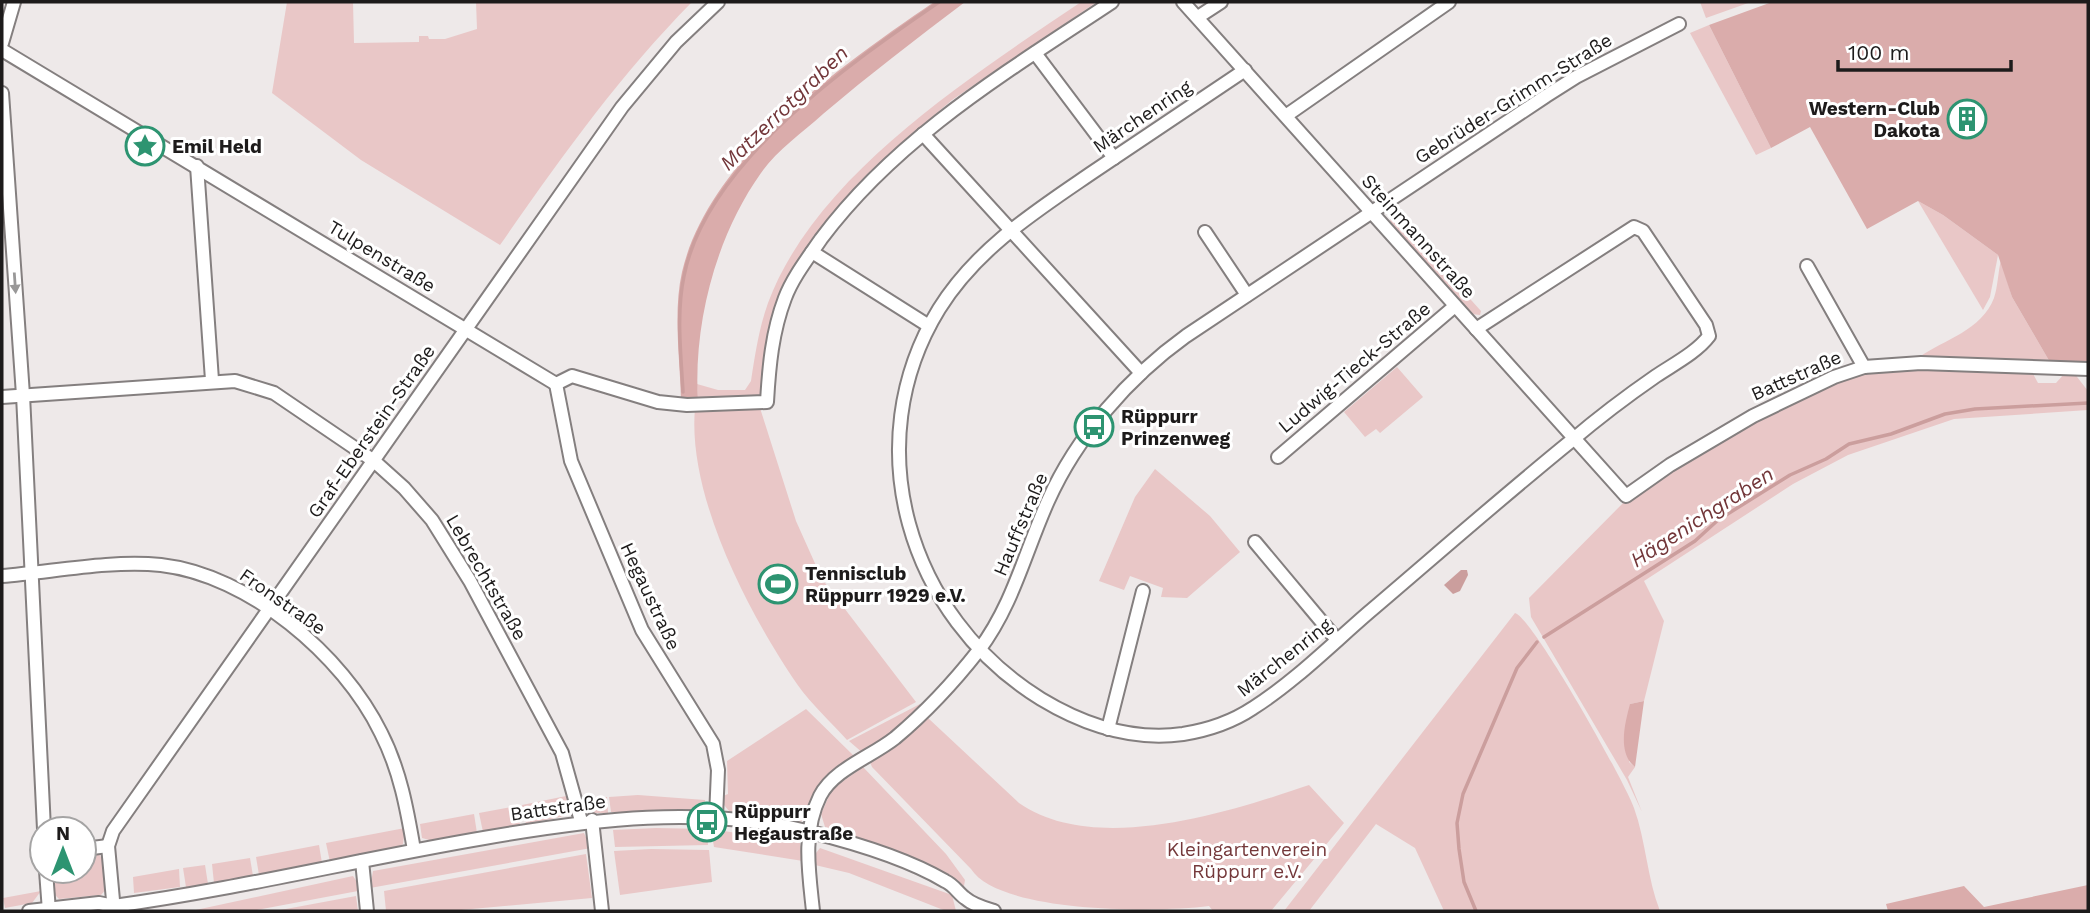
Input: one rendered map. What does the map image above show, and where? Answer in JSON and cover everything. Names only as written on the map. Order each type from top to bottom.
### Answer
[{"type":"street","points":[[2,43],[14,2]]},
{"type":"street","name":"Graf-Eberstein-Straße","points":[[108,846],[113,831],[622,107],[677,42],[718,2]]},
{"type":"street","points":[[556,384],[572,376],[658,402],[687,405],[766,402],[775,328],[786,296],[812,252],[854,199],[953,109],[1112,2]]},
{"type":"street","name":"Steinmannstraße","points":[[1183,2],[1626,496]]},
{"type":"street","points":[[1198,18],[1221,2]]},
{"type":"street","points":[[1287,115],[1449,2]]},
{"type":"street","name":"Gebrüder-Grimm-Straße","points":[[1370,211],[1576,77],[1679,24]]},
{"type":"street","name":"Tulpenstraße","points":[[2,50],[556,384]]},
{"type":"street","points":[[1035,54],[1114,158]]},
{"type":"street","name":"Märchenring","points":[[1245,70],[1010,230],[965,274],[929,326],[902,396],[899,454],[902,496],[913,538],[930,577],[979,649],[1034,695],[1074,717],[1108,729],[1144,735],[1171,735],[1228,721],[1266,699],[1574,438],[1709,336],[1706,325],[1643,231],[1634,227],[1476,329]]},
{"type":"street","points":[[2,93],[8,260],[23,395],[43,815]]},
{"type":"street","points":[[923,134],[1141,373]]},
{"type":"street","points":[[197,166],[212,380]]},
{"type":"street","name":"Hauffstraße","points":[[813,911],[808,865],[809,832],[820,796],[837,776],[880,750],[913,723],[979,649],[1006,606],[1059,479],[1087,436],[1141,373],[1172,346],[1370,211]]},
{"type":"street","points":[[1205,232],[1247,295]]},
{"type":"street","points":[[812,252],[929,326]]},
{"type":"street","points":[[1807,266],[1864,367]]},
{"type":"street","name":"Ludwig-Tieck-Straße","points":[[1278,457],[1455,306]]},
{"type":"street","name":"Battstraße","points":[[1626,496],[1670,465],[1753,416],[1834,377],[1864,367],[1921,363],[2088,369]]},
{"type":"street","name":"Lebrechtstraße","points":[[2,397],[212,380],[249,384],[274,393],[374,461],[404,488],[432,520],[470,581],[562,753],[587,821],[602,911]]},
{"type":"street","name":"Hegaustraße","points":[[556,384],[571,461],[642,630],[713,744],[718,770],[716,817]]},
{"type":"street","points":[[1255,542],[1337,640]]},
{"type":"street","name":"Fronstraße","points":[[2,576],[141,564],[177,568],[228,584],[268,610],[327,658],[371,715],[399,777],[414,850]]},
{"type":"street","points":[[1108,729],[1143,591]]},
{"type":"street","name":"Battstraße","points":[[29,911],[99,903],[111,909],[214,892],[414,850],[587,821],[716,817],[809,832],[935,876],[956,888],[963,897],[994,911]]},
{"type":"street","points":[[98,847],[108,846],[111,909]]},
{"type":"street","points":[[362,860],[367,911]]},
{"type":"street","points":[[47,885],[48,910]]},
{"type":"street","points":[[963,897],[964,911]]},
{"type":"green space","points":[[287,2],[353,2],[354,43],[419,42],[419,36],[445,39],[477,29],[476,2],[692,2],[615,89],[500,245],[361,160],[272,93]]},
{"type":"green space","points":[[1081,2],[1097,2],[952,100],[903,142],[904,145],[818,236],[814,235],[772,314],[776,316],[761,398],[698,401],[697,384],[718,390],[745,390],[751,381],[768,303],[791,256],[822,212],[859,171],[947,96]]},
{"type":"green space","points":[[1700,2],[1751,2],[1706,18]]},
{"type":"green space","points":[[1709,25],[1771,148],[1756,155],[1690,33]]},
{"type":"green space","points":[[1918,201],[1943,215],[1998,255],[1990,297],[1983,310]]},
{"type":"green space","points":[[1395,216],[1481,311],[1480,315],[1472,314],[1392,225],[1390,220]]},
{"type":"green space","points":[[2001,260],[2012,297],[2051,364],[1919,357],[1981,318],[1994,298]]},
{"type":"green space","points":[[1397,367],[1423,397],[1380,433],[1376,429],[1365,437],[1344,412]]},
{"type":"green space","points":[[1886,370],[2032,372],[2038,383],[2056,383],[2065,373],[2074,373],[2088,391],[2088,410],[1954,419],[1848,455],[1793,484],[1644,581],[1664,621],[1644,701],[1630,704],[1629,762],[1635,767],[1628,777],[1642,812],[1627,780],[1531,617],[1529,598],[1627,499],[1733,433],[1848,378]]},
{"type":"green space","name":"Tennisclub Rüppurr 1929 e.V.","points":[[695,408],[760,408],[796,521],[822,579],[916,702],[847,740],[803,691],[760,624],[725,553],[701,478],[695,442]]},
{"type":"green space","points":[[1155,469],[1210,516],[1240,552],[1187,598],[1161,597],[1163,588],[1130,576],[1124,590],[1099,581],[1135,497]]},
{"type":"green space","points":[[1515,613],[1525,622],[1558,670],[1627,792],[1638,821],[1660,911],[1444,911],[1415,848],[1376,824],[1309,911],[1284,911]]},
{"type":"green space","points":[[920,704],[923,706],[864,754],[849,741]]},
{"type":"green space","points":[[806,709],[853,755],[852,762],[808,817],[798,823],[729,811],[724,805],[723,796],[728,794],[727,761]]},
{"type":"green space","name":"Kleingartenverein Rüppurr e.V.","points":[[928,718],[1019,803],[1050,819],[1085,826],[1123,828],[1163,824],[1241,807],[1309,785],[1344,823],[1271,911],[1213,911],[1209,906],[1153,909],[1080,907],[1012,894],[987,884],[872,767],[870,762]]},
{"type":"green space","points":[[863,767],[946,854],[965,880],[964,886],[934,869],[825,827],[821,814],[832,789]]},
{"type":"green space","points":[[571,795],[572,808],[565,816],[526,824],[522,805]]},
{"type":"green space","points":[[638,795],[705,800],[706,807],[702,812],[611,812],[609,797]]},
{"type":"green space","points":[[581,797],[607,797],[608,813],[592,813]]},
{"type":"green space","points":[[516,806],[520,825],[483,832],[479,813]]},
{"type":"green space","points":[[474,814],[477,833],[433,841],[422,838],[420,824]]},
{"type":"green space","points":[[405,828],[403,844],[395,849],[330,862],[326,843]]},
{"type":"green space","points":[[707,829],[708,845],[615,847],[613,830]]},
{"type":"green space","points":[[711,829],[800,843],[803,861],[714,847]]},
{"type":"green space","points":[[584,833],[591,848],[370,888],[373,871]]},
{"type":"green space","points":[[319,845],[322,863],[259,875],[256,857]]},
{"type":"green space","points":[[820,848],[952,895],[956,911],[946,911],[849,873],[815,865],[816,853]]},
{"type":"green space","points":[[709,850],[712,882],[620,895],[614,851]]},
{"type":"green space","points":[[98,853],[104,861],[106,889],[101,895],[59,899],[55,895],[54,885],[98,885]]},
{"type":"green space","points":[[586,854],[592,898],[450,911],[386,911],[384,891]]},
{"type":"green space","points":[[250,858],[253,876],[214,883],[212,864]]},
{"type":"green space","points":[[205,865],[208,884],[186,887],[183,868]]},
{"type":"green space","points":[[179,869],[180,887],[134,893],[133,877]]},
{"type":"green space","points":[[353,876],[359,885],[358,891],[252,911],[191,911]]},
{"type":"green space","points":[[41,891],[32,903],[5,908],[3,898]]},
{"type":"green space","points":[[356,896],[358,911],[275,911]]},
{"type":"shaded area","points":[[934,2],[965,2],[840,99],[790,142],[767,165],[745,198],[720,253],[704,312],[699,342],[698,401],[681,400],[677,319],[679,287],[697,230],[720,190],[749,153],[821,85]]},
{"type":"shaded area","points":[[1772,2],[2088,2],[2088,364],[2051,364],[2012,297],[1998,255],[1943,215],[1918,201],[1867,229],[1810,127],[1771,148],[1709,25]]},
{"type":"shaded area","points":[[1461,570],[1467,570],[1468,575],[1460,591],[1453,594],[1444,585]]},
{"type":"shaded area","points":[[1644,701],[1635,767],[1626,754],[1625,729],[1630,704]]},
{"type":"shaded area","points":[[2088,885],[2088,911],[1888,911],[1886,904],[1964,886],[1984,907]]},
{"type":"waterway","name":"Matzerrotgraben","points":[[683,392],[680,319],[684,276],[698,234],[721,194],[751,156],[786,119],[865,55],[939,2]]},
{"type":"waterway","name":"Hägenichgraben","points":[[1544,637],[1695,541],[1718,520],[1790,475],[1826,459],[1849,444],[1891,434],[1945,414],[1975,409],[2088,403]]},
{"type":"waterway","name":"Hägenichgraben","points":[[1476,911],[1464,882],[1459,849],[1457,823],[1463,794],[1517,668],[1537,642]]},
{"type":"place","name":"Western-Club Dakota","points":[[1967,119]]},
{"type":"place","name":"Emil Held","points":[[145,146]]},
{"type":"place","name":"Rüppurr Prinzenweg","points":[[1094,427]]},
{"type":"place","name":"Tennisclub Rüppurr 1929 e.V.","points":[[778,584]]},
{"type":"place","name":"Rüppurr Hegaustraße","points":[[707,822]]}]
